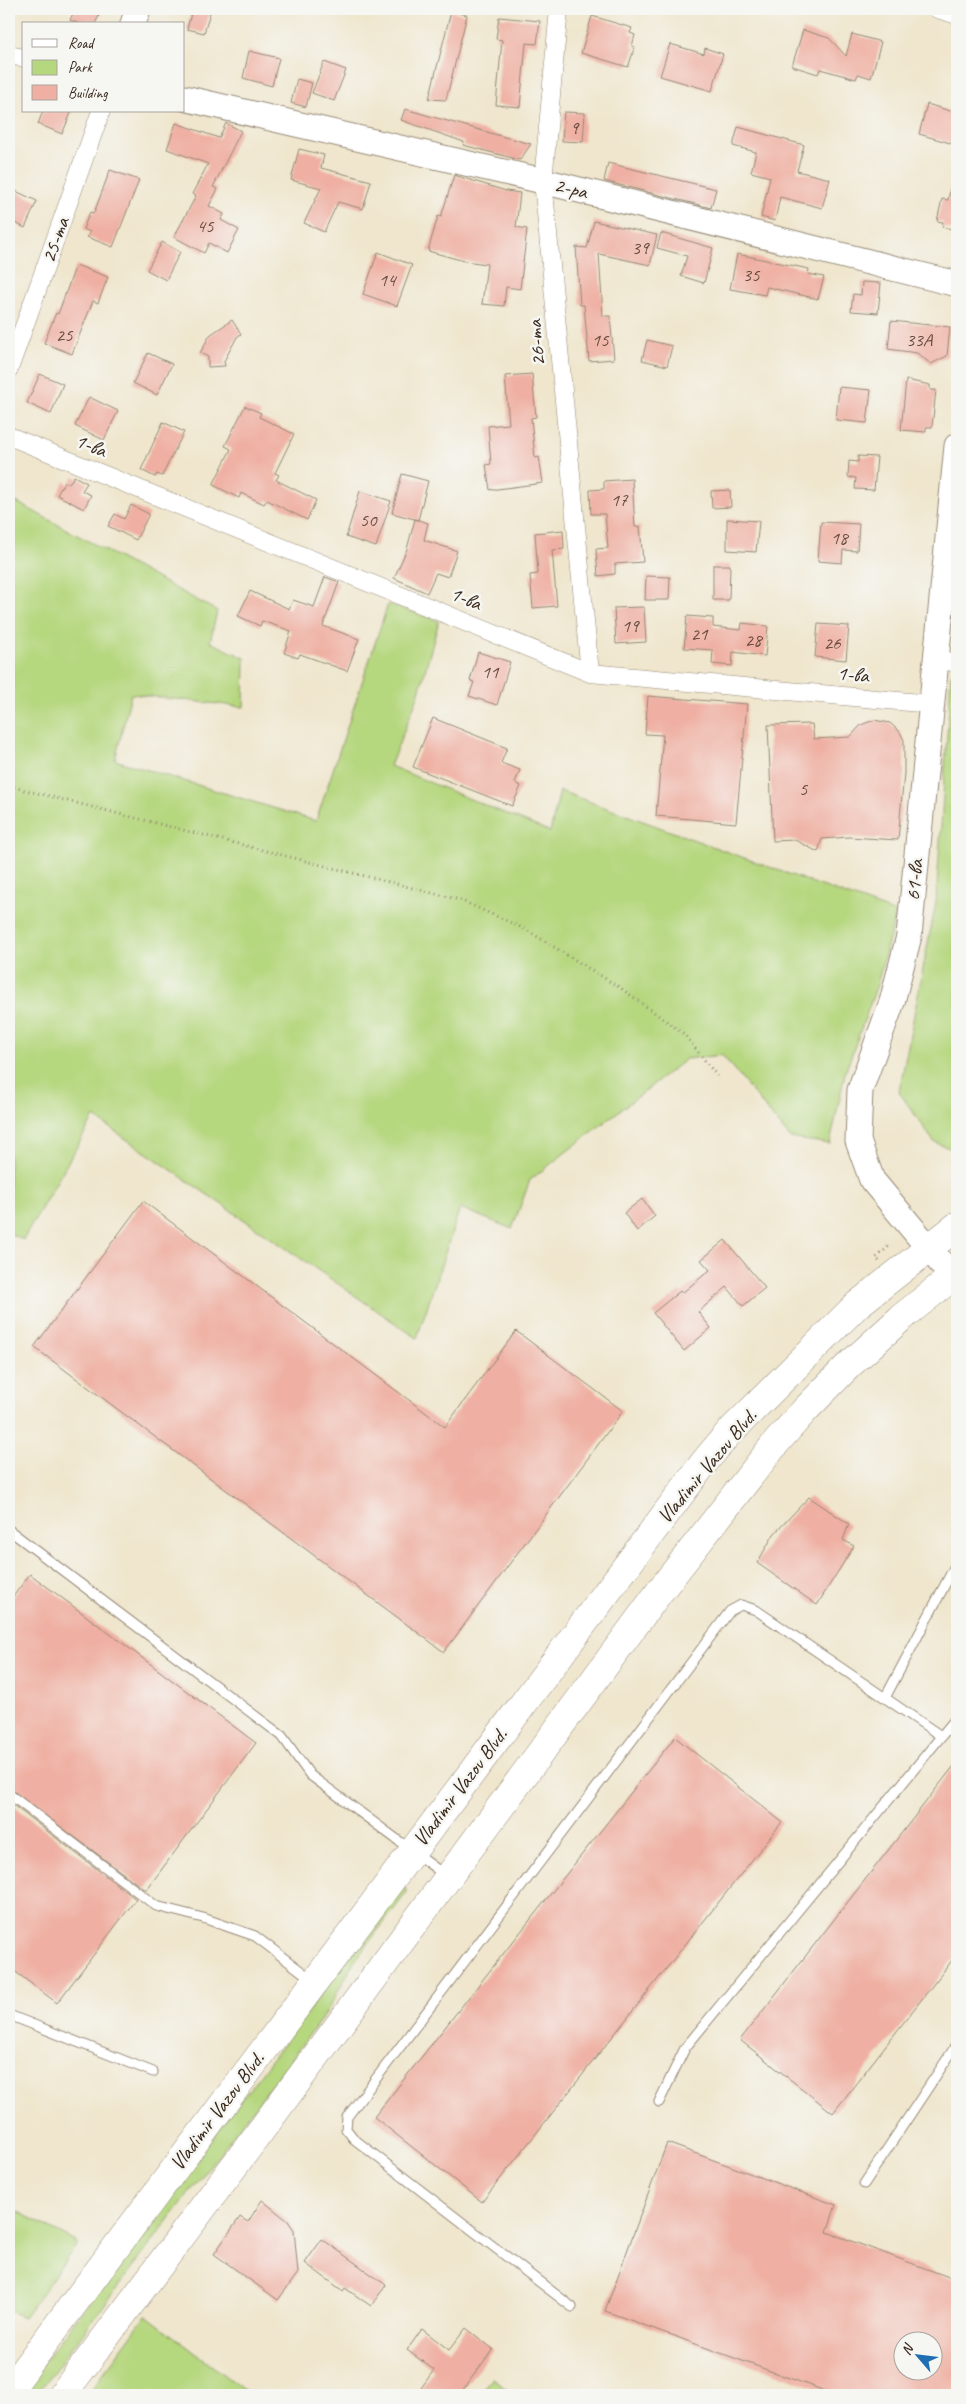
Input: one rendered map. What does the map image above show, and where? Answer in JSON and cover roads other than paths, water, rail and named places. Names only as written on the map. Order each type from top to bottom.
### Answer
[{"type":"main road","name":"Vladimir Vazov Blvd.","points":[[9,2390],[706,1460],[727,1435],[857,1304],[957,1226]]},
{"type":"main road","name":"Vladimir Vazov Blvd.","points":[[62,2395],[449,1878],[660,1591],[775,1444],[847,1367],[901,1318],[955,1278]]},
{"type":"street","points":[[134,22],[138,9]]},
{"type":"street","name":"26-та","points":[[559,9],[543,181],[590,672]]},
{"type":"street","points":[[937,9],[957,15]]},
{"type":"street","points":[[9,55],[22,58]]},
{"type":"street","name":"2-ра","points":[[185,98],[543,181],[957,284]]},
{"type":"street","name":"25-та","points":[[9,369],[102,112]]},
{"type":"street","name":"1-ва","points":[[9,436],[590,672],[931,704]]},
{"type":"street","name":"61-ва","points":[[955,1278],[872,1180],[858,1140],[860,1090],[892,1002],[909,936],[931,704],[946,661],[957,446]]},
{"type":"lane","points":[[9,1532],[282,1736],[310,1775],[449,1878]]},
{"type":"lane","points":[[885,1698],[957,1562]]},
{"type":"lane","points":[[572,2307],[354,2140],[346,2129],[346,2117],[730,1611],[741,1605],[756,1610],[941,1736]]},
{"type":"lane","points":[[659,2102],[685,2048],[957,1717]]},
{"type":"lane","points":[[9,1794],[156,1906],[203,1918],[255,1936],[314,1981]]},
{"type":"lane","points":[[9,2015],[153,2072]]},
{"type":"lane","points":[[864,2184],[957,2044]]}]
